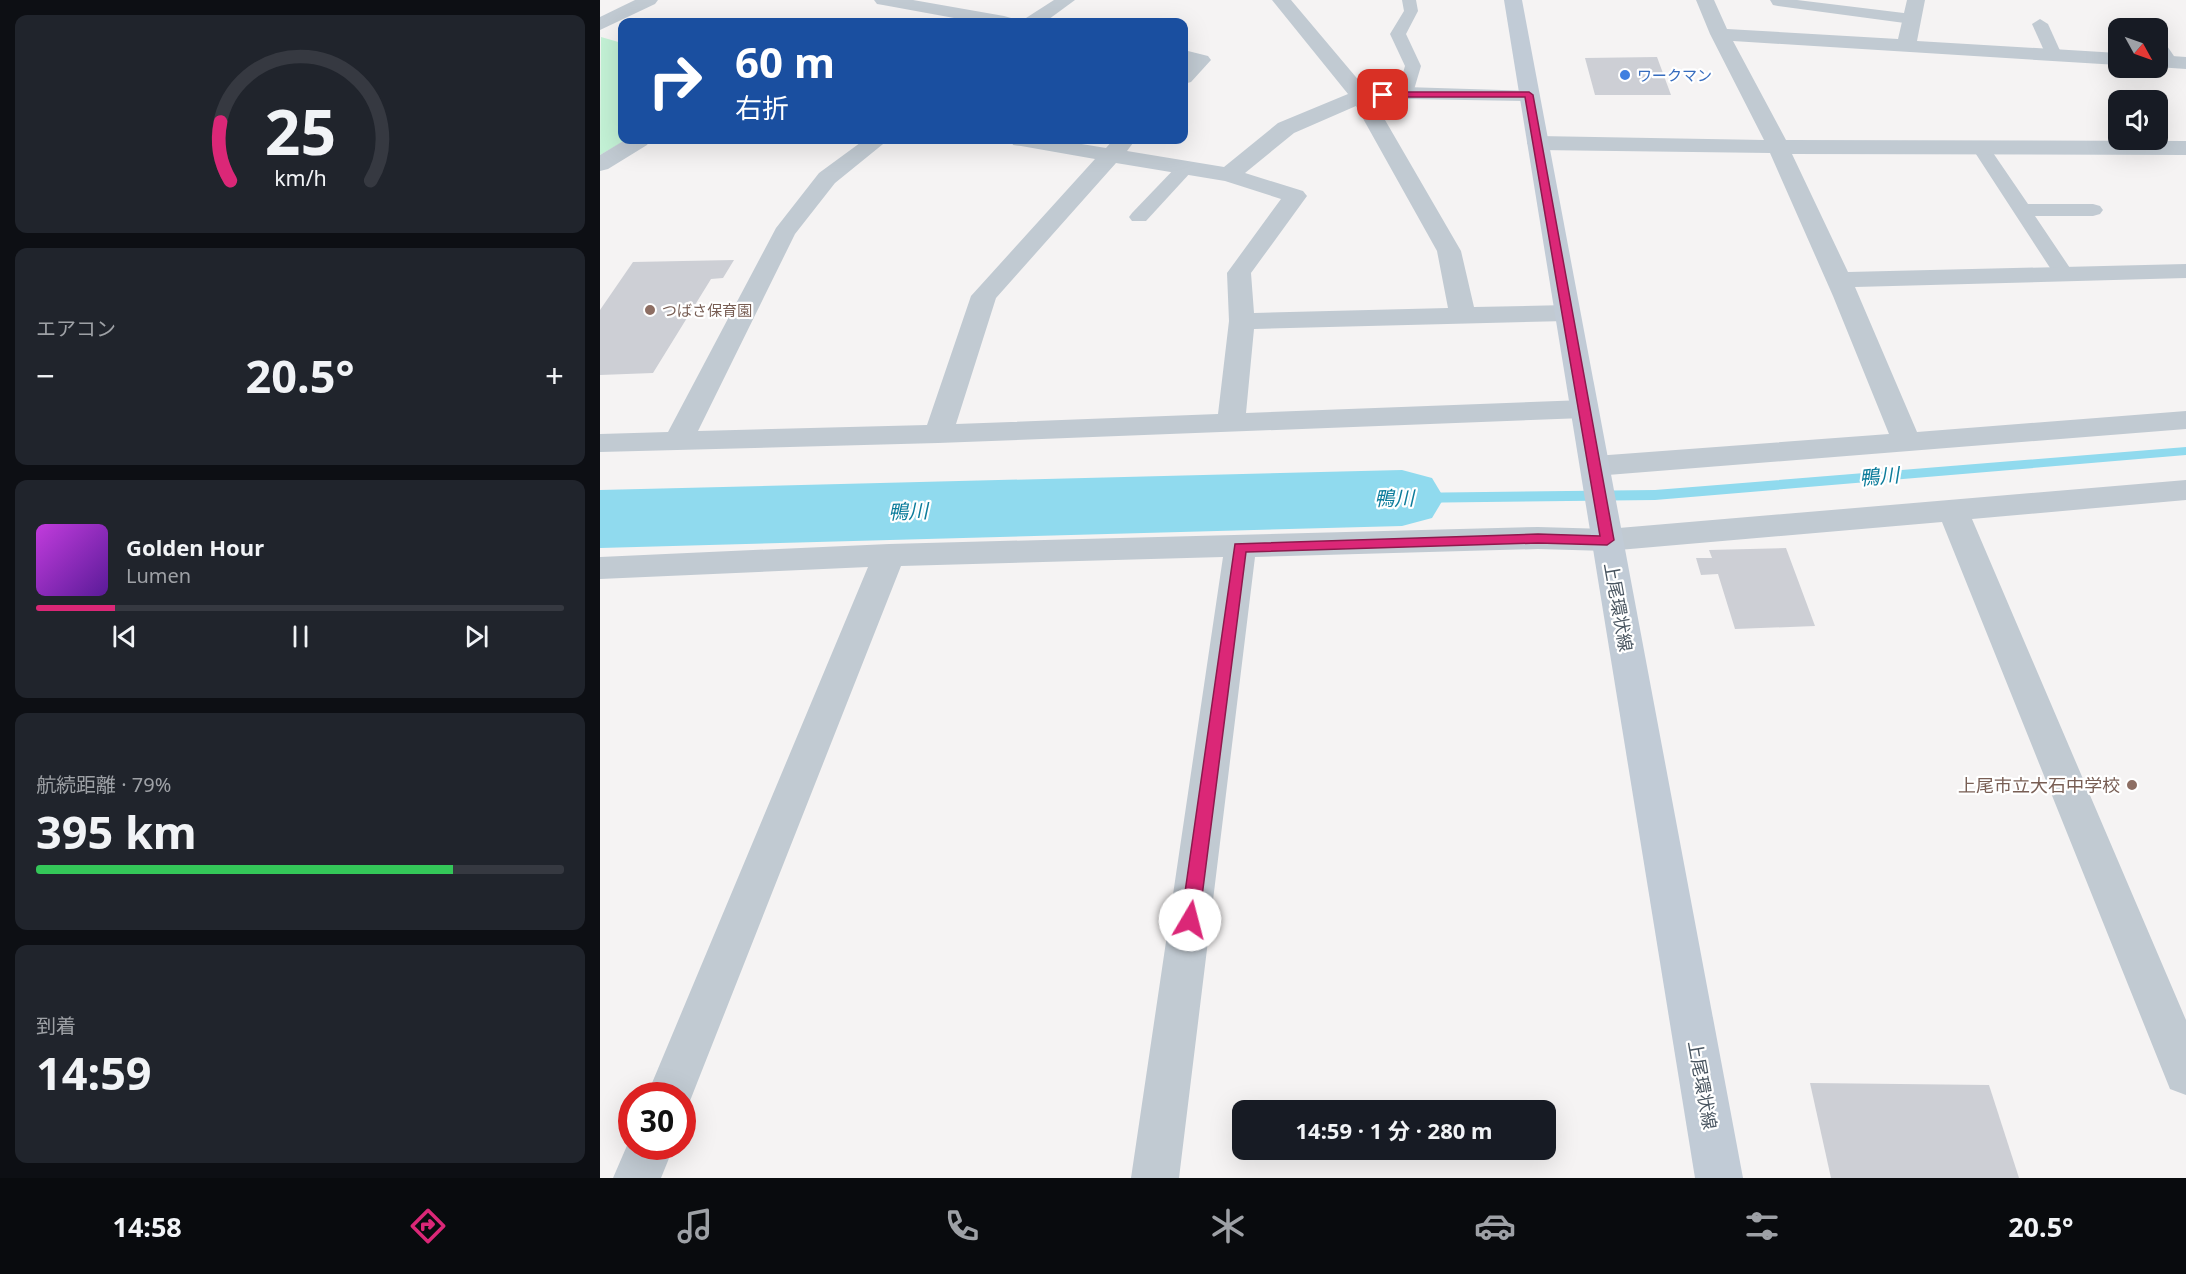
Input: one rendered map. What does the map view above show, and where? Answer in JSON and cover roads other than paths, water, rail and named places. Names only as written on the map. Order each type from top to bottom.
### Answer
[{"type":"main road","name":"上尾環状線","points":[[1513,0],[1719,1178]]},
{"type":"street","points":[[600,26],[649,0]]},
{"type":"street","points":[[883,0],[982,18]]},
{"type":"street","points":[[1039,18],[1066,0]]},
{"type":"street","points":[[1281,0],[1361,96],[1449,251],[1462,314]]},
{"type":"street","points":[[1705,0],[1719,34],[1779,147],[1840,280],[1907,443]]},
{"type":"street","points":[[1906,46],[1916,0]]},
{"type":"street","points":[[600,26],[618,32]]},
{"type":"street","points":[[1719,34],[2108,58]]},
{"type":"street","points":[[1188,58],[1201,60],[1188,74]]},
{"type":"street","points":[[1229,175],[1286,128],[1361,96],[1405,93],[1529,95]]},
{"type":"street","points":[[1538,143],[1779,147],[2186,148]]},
{"type":"street","points":[[600,164],[632,144]]},
{"type":"street","points":[[678,441],[784,233],[826,178],[873,144]]},
{"type":"street","points":[[1076,144],[1117,147],[1185,168],[1229,175],[1295,196],[1239,273],[1242,321],[1231,423]]},
{"type":"street","points":[[938,434],[984,296],[1117,147]]},
{"type":"street","points":[[1840,280],[2186,271]]},
{"type":"street","points":[[1242,321],[1567,313]]},
{"type":"street","points":[[600,442],[938,434],[1584,409]]},
{"type":"street","points":[[1595,466],[2186,420]]},
{"type":"street","points":[[600,568],[889,555],[1538,538],[1607,540],[2186,490]]},
{"type":"street","points":[[1953,510],[2186,1073]]},
{"type":"street","points":[[1155,1178],[1240,547]]},
{"type":"street","points":[[675,1082],[889,555]]},
{"type":"street","points":[[637,1178],[644,1160]]},
{"type":"lane","points":[[1405,93],[1413,66],[1398,34],[1411,11],[1409,0]]},
{"type":"lane","points":[[1778,0],[1778,2],[1912,19]]},
{"type":"lane","points":[[2040,24],[2054,55]]},
{"type":"lane","points":[[1981,148],[2064,274]]},
{"type":"lane","points":[[1139,217],[1185,168]]},
{"type":"lane","points":[[2022,210],[2093,210]]},
{"type":"waterway","name":"鴨川","points":[[1402,498],[1655,495],[2186,451]]},
{"type":"waterway","name":"鴨川","points":[[600,519],[1402,498]]},
{"type":"place","name":"ワークマン","points":[[1625,75]]},
{"type":"place","name":"つばさ保育園","points":[[650,310]]},
{"type":"place","name":"上尾市立大石中学校","points":[[2132,785]]}]
